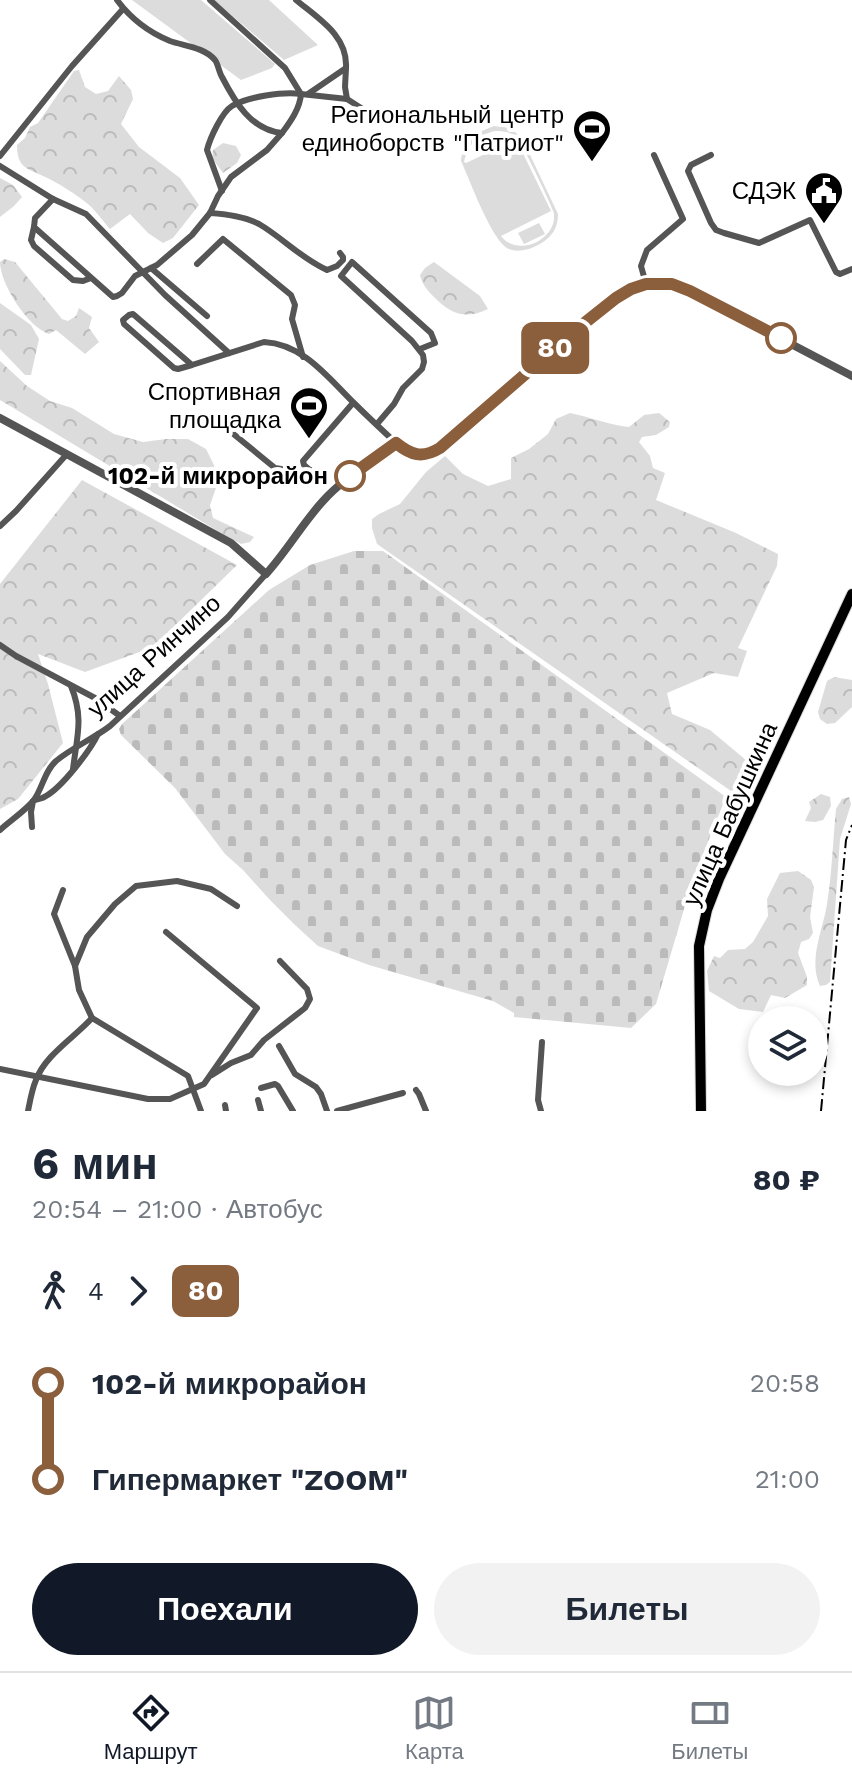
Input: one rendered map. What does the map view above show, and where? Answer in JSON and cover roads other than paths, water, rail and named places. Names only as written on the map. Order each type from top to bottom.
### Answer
[{"type":"main road","name":"улица Бабушкина","points":[[701,1111],[699,946],[707,910],[852,594]]},
{"type":"street","points":[[117,0],[143,27],[170,41],[190,46],[216,61],[242,112],[271,132],[282,133]]},
{"type":"street","points":[[210,0],[285,68],[305,94]]},
{"type":"street","points":[[296,0],[337,37],[346,55],[347,99]]},
{"type":"street","points":[[0,156],[72,66],[123,9]]},
{"type":"street","points":[[34,227],[115,297],[135,276],[151,268],[192,235],[210,213],[231,177],[267,150],[282,133],[305,94],[346,68]]},
{"type":"street","points":[[222,191],[207,150],[223,115],[237,103],[288,92],[347,99],[375,117]]},
{"type":"street","points":[[646,284],[641,266],[647,250],[683,219],[654,155]]},
{"type":"street","points":[[711,155],[691,165],[688,171],[713,227],[759,243],[810,220],[836,272],[840,274],[852,269]]},
{"type":"street","points":[[0,166],[53,199],[86,214],[165,295],[229,353]]},
{"type":"street","points":[[53,199],[35,218],[32,243],[73,280],[78,282],[91,278]]},
{"type":"street","points":[[210,213],[259,224],[309,262],[327,270],[343,260],[340,253]]},
{"type":"street","points":[[197,264],[223,239],[291,295],[295,305],[292,319],[303,357]]},
{"type":"street","points":[[377,424],[403,388],[422,369],[424,362],[420,349],[341,276],[352,262],[431,333],[435,343],[420,349]]},
{"type":"street","points":[[151,268],[207,316]]},
{"type":"street","points":[[192,365],[133,314],[123,320],[178,369],[192,365],[264,342],[283,346],[303,357],[335,383],[396,443],[416,456],[440,448],[616,298],[646,284],[672,284],[852,376]]},
{"type":"street","points":[[283,346],[296,330]]},
{"type":"street","points":[[318,477],[303,461],[353,403]]},
{"type":"street","points":[[1,420],[231,543],[266,574]]},
{"type":"street","points":[[231,432],[275,468],[300,472],[310,470]]},
{"type":"street","name":"улица Ринчино","points":[[0,830],[33,801],[54,764],[120,716],[228,617],[280,558],[298,531],[334,489],[396,443]]},
{"type":"street","points":[[0,526],[67,454]]},
{"type":"street","points":[[0,645],[95,698],[120,716]]},
{"type":"street","points":[[0,654],[16,656]]},
{"type":"street","points":[[71,686],[80,718],[73,769]]},
{"type":"street","points":[[32,827],[33,801],[46,796],[73,769],[87,754],[98,734]]},
{"type":"street","points":[[75,966],[87,937],[115,904],[136,886],[177,881],[211,889],[237,906]]},
{"type":"street","points":[[63,890],[54,914],[75,966],[79,990],[92,1018],[188,1076],[201,1111]]},
{"type":"street","points":[[0,1069],[148,1099],[170,1099],[204,1084],[257,1008],[166,932]]},
{"type":"street","points":[[209,1077],[251,1055],[264,1040],[305,1008],[310,999],[307,989],[280,961]]},
{"type":"street","points":[[28,1111],[36,1077],[56,1051],[92,1018]]},
{"type":"street","points":[[541,1111],[538,1100],[542,1042]]},
{"type":"street","points":[[279,1046],[295,1074],[316,1087],[327,1111]]},
{"type":"street","points":[[261,1088],[278,1086],[293,1111]]},
{"type":"street","points":[[416,1090],[426,1111]]},
{"type":"street","points":[[337,1111],[403,1093]]},
{"type":"street","points":[[258,1100],[261,1111]]},
{"type":"railway","points":[[821,1111],[846,840],[852,825]]},
{"type":"place","name":"Региональный центр единоборств \"Патриот\"","points":[[592,163]]},
{"type":"place","name":"СДЭК","points":[[824,225]]},
{"type":"place","name":"Спортивная площадка","points":[[309,440]]},
{"type":"place","name":"102-й микрорайон","points":[[350,476]]}]
